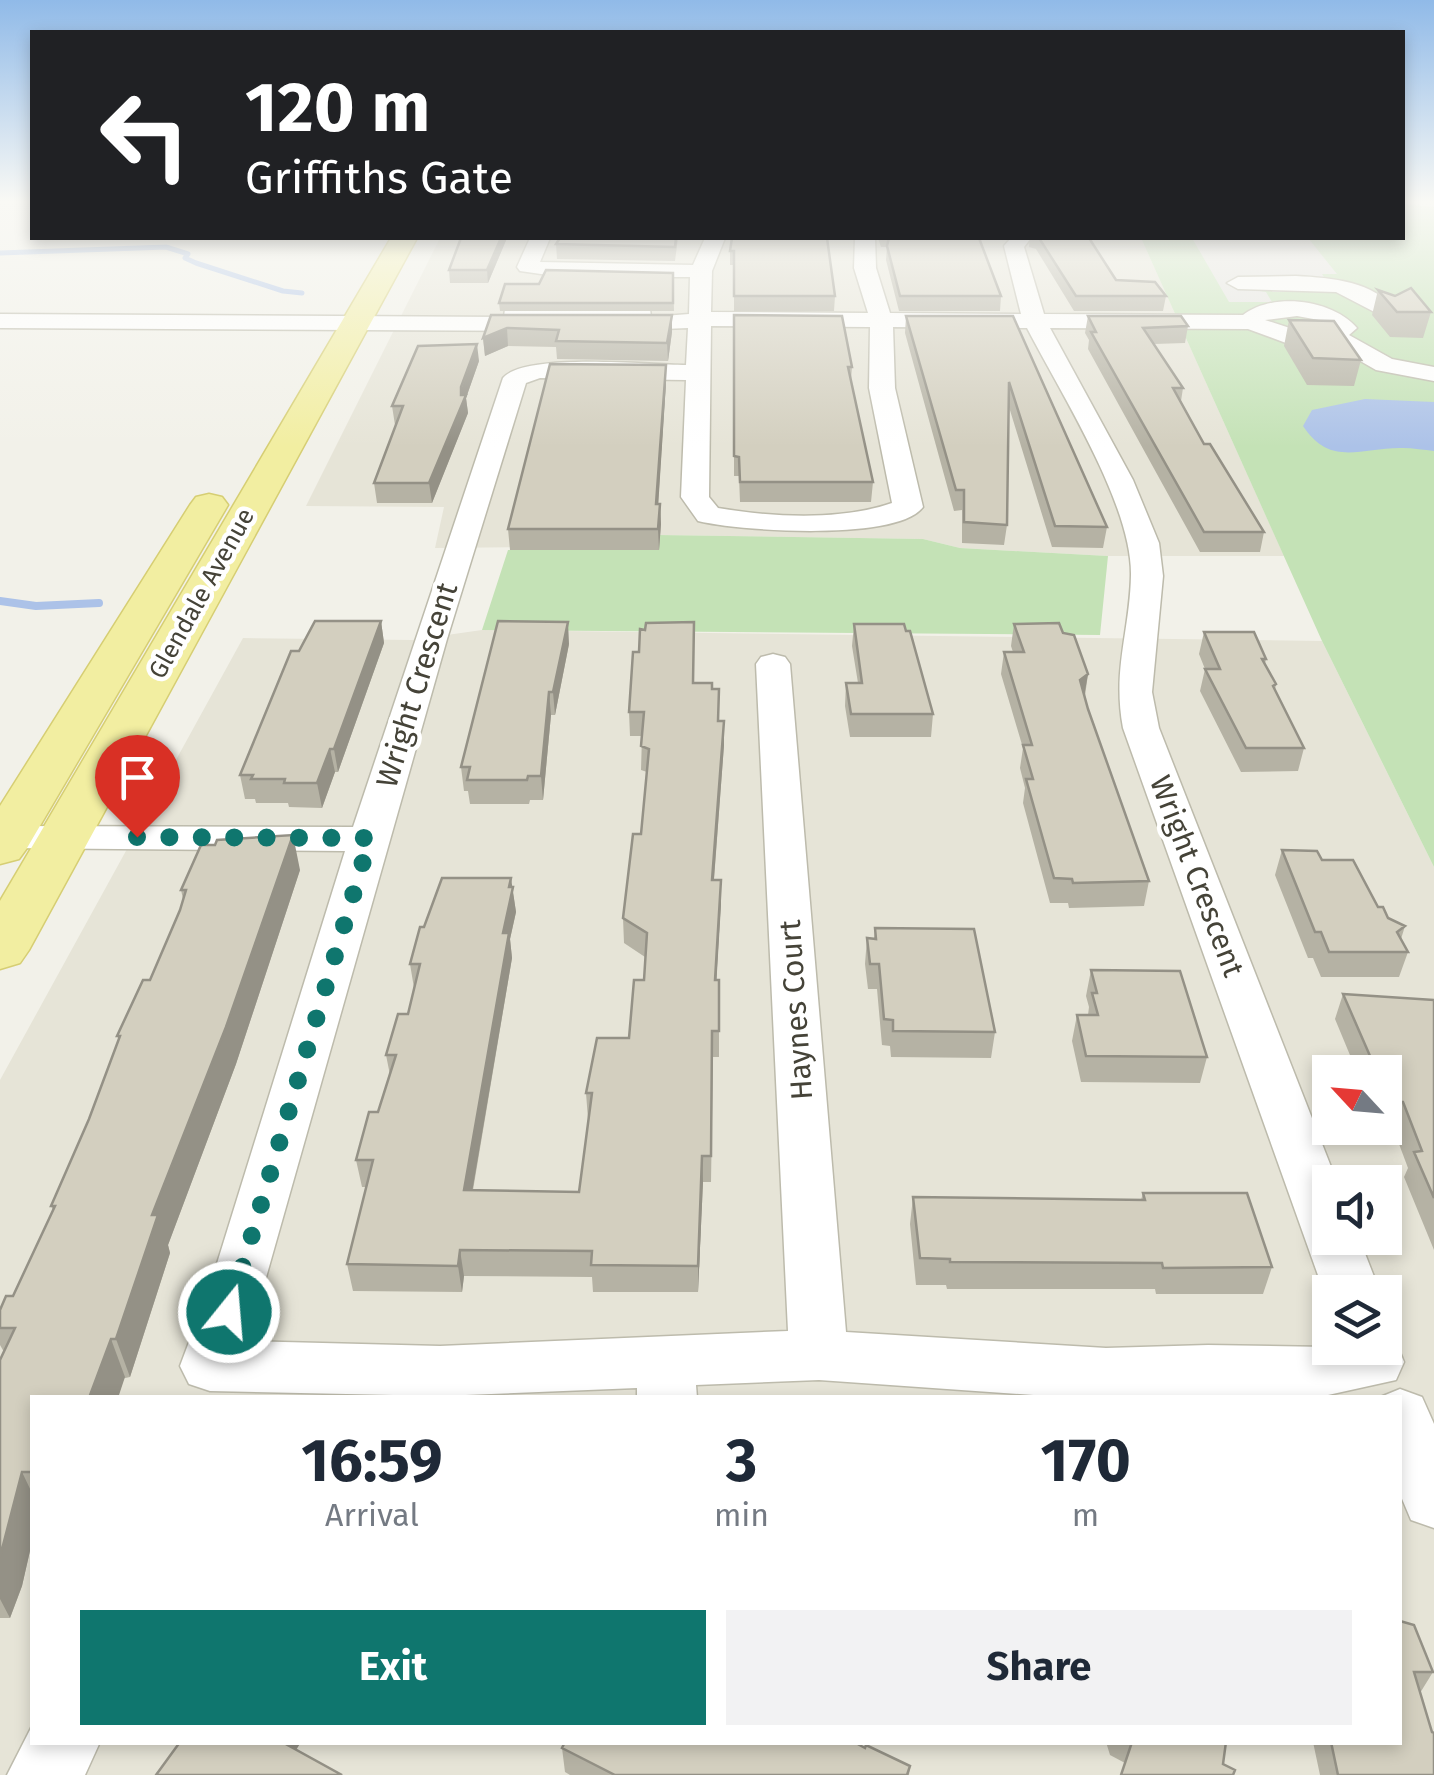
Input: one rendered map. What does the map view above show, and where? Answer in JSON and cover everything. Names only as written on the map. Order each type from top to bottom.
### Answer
[{"type":"main road","name":"Glendale Avenue","points":[[4,842],[295,364],[367,282]]},
{"type":"main road","name":"Glendale Avenue","points":[[0,950],[339,314]]},
{"type":"street","points":[[701,282],[695,497],[708,515],[756,521],[868,519],[908,507],[882,388],[881,320],[869,282]]},
{"type":"street","name":"Wright Crescent","points":[[1024,282],[1034,320],[1118,480],[1144,544],[1147,576],[1134,692],[1141,728],[1312,1184]]},
{"type":"street","points":[[0,322],[339,314],[673,324],[702,319],[1256,317],[1282,308],[1313,311],[1342,323],[1342,332],[1333,336],[1280,334],[1256,317],[1238,283],[1301,284],[1365,293],[1386,311]]},
{"type":"street","points":[[1301,284],[1313,311]]},
{"type":"street","points":[[0,312],[76,318]]},
{"type":"street","points":[[1333,336],[1385,365],[1434,374]]},
{"type":"street","name":"Wright Crescent","points":[[699,373],[538,370],[515,378],[370,838],[206,1382],[440,1371],[666,1380],[819,1356],[943,1380],[1208,1370],[1319,1372],[1384,1381]]},
{"type":"street","name":"Haynes Court","points":[[774,664],[819,1356]]},
{"type":"street","points":[[4,842],[63,836],[370,838]]},
{"type":"street","points":[[1402,1423],[1434,1499]]},
{"type":"street","points":[[44,1775],[62,1745]]},
{"type":"shaded area","points":[[418,282],[1161,282],[1284,556],[1108,556],[960,548],[923,539],[659,535],[644,546],[435,548],[444,507],[306,506]]},
{"type":"shaded area","points":[[1217,282],[1327,282],[1331,288],[1288,288],[1289,292],[1247,289],[1266,292],[1272,302],[1229,302]]},
{"type":"shaded area","points":[[482,630],[1322,641],[1434,867],[1434,1775],[0,1775],[0,1080],[243,638],[412,640]]},
{"type":"green space","points":[[1161,282],[1434,282],[1434,867],[1322,641]]},
{"type":"green space","points":[[658,535],[923,539],[960,548],[1108,556],[1100,635],[482,630],[508,550],[644,546]]},
{"type":"water","points":[[1365,399],[1434,402],[1434,451],[1336,451],[1314,439],[1303,426],[1312,410]]},
{"type":"building","points":[[673,282],[673,303],[499,303],[505,284]]},
{"type":"building","points":[[734,282],[833,282],[835,296],[734,296]]},
{"type":"building","points":[[896,282],[996,282],[1001,296],[900,296]]},
{"type":"building","points":[[1067,282],[1155,282],[1166,296],[1076,296]]},
{"type":"building","points":[[1411,288],[1431,312],[1397,312],[1378,290],[1395,296]]},
{"type":"building","points":[[491,315],[672,315],[667,343],[556,341],[559,330],[507,328],[483,338]]},
{"type":"building","points":[[734,315],[842,316],[852,367],[848,367],[873,482],[740,482],[739,457],[734,456]]},
{"type":"building","points":[[906,316],[1013,316],[1107,527],[1055,526],[1009,382],[1007,525],[964,522],[964,490],[956,490]]},
{"type":"building","points":[[1088,316],[1181,316],[1188,326],[1143,328],[1183,388],[1173,388],[1204,444],[1210,444],[1264,532],[1204,532],[1091,332],[1096,332]]},
{"type":"building","points":[[1289,320],[1334,321],[1361,360],[1313,358]]},
{"type":"building","points":[[477,344],[461,387],[461,395],[466,395],[429,483],[374,483],[403,406],[392,406],[418,346]]},
{"type":"building","points":[[550,364],[666,365],[656,504],[660,504],[658,529],[508,529]]},
{"type":"building","points":[[315,621],[381,621],[334,749],[330,749],[317,783],[284,783],[285,779],[251,779],[253,775],[240,775],[291,651],[299,651]]},
{"type":"building","points":[[498,621],[568,622],[553,692],[549,692],[541,776],[528,776],[527,780],[467,780],[470,767],[461,767]]},
{"type":"building","points":[[694,622],[693,683],[712,683],[712,689],[719,689],[718,721],[724,721],[712,880],[721,880],[715,980],[719,980],[719,1031],[712,1031],[711,1156],[702,1156],[698,1266],[591,1265],[592,1251],[460,1250],[458,1266],[347,1264],[373,1160],[356,1160],[369,1112],[378,1112],[396,1055],[386,1055],[398,1014],[408,1014],[420,964],[410,964],[420,927],[424,927],[442,878],[511,878],[509,887],[513,887],[503,933],[509,933],[464,1190],[579,1192],[592,1093],[586,1093],[597,1038],[629,1038],[634,980],[644,980],[647,933],[623,918],[633,834],[641,834],[649,749],[641,746],[644,712],[629,712],[633,652],[639,652],[640,629],[645,630],[646,623]]},
{"type":"building","points":[[1059,623],[1063,633],[1074,635],[1088,674],[1080,680],[1088,709],[1149,881],[1073,883],[1072,879],[1054,878],[1026,779],[1033,779],[1023,745],[1032,745],[1004,652],[1024,652],[1014,624]]},
{"type":"building","points":[[854,624],[904,624],[906,631],[910,631],[933,714],[851,714],[846,683],[862,683]]},
{"type":"building","points":[[1204,632],[1254,632],[1266,659],[1262,659],[1276,684],[1273,686],[1304,748],[1246,748],[1205,669],[1220,669]]},
{"type":"building","points":[[293,835],[226,1027],[152,1215],[158,1215],[116,1339],[111,1339],[90,1395],[30,1395],[30,1472],[22,1472],[0,1557],[0,1360],[15,1328],[0,1328],[0,1310],[6,1296],[13,1296],[55,1206],[51,1206],[89,1119],[117,1036],[143,980],[150,980],[180,910],[186,890],[181,890],[201,845],[215,845],[217,840]]},
{"type":"building","points":[[1282,850],[1317,851],[1322,860],[1353,860],[1378,907],[1383,907],[1388,918],[1405,926],[1397,932],[1408,952],[1329,952],[1321,932],[1315,932]]},
{"type":"building","points":[[875,928],[974,929],[995,1032],[893,1031],[893,1020],[884,1019],[879,964],[870,964],[867,938],[876,939]]},
{"type":"building","points":[[1091,970],[1180,971],[1207,1057],[1086,1056],[1077,1015],[1098,1015]]},
{"type":"building","points":[[1343,994],[1434,1000],[1434,1198],[1414,1152],[1422,1151],[1402,1102],[1402,1055],[1370,1055]]},
{"type":"building","points":[[1143,1193],[1247,1193],[1272,1267],[1163,1268],[1162,1263],[950,1262],[920,1258],[913,1197],[1145,1200]]},
{"type":"building","points":[[1402,1622],[1414,1625],[1433,1672],[1414,1672],[1434,1733],[1434,1775],[1338,1775],[1332,1745],[1402,1745]]},
{"type":"building","points":[[178,1745],[287,1745],[342,1775],[156,1775]]},
{"type":"building","points":[[866,1745],[910,1766],[907,1775],[615,1775],[562,1748]]},
{"type":"building","points":[[1131,1745],[1226,1745],[1223,1764],[1235,1770],[1233,1775],[1121,1775]]},
{"type":"waterway","points":[[255,282],[302,293]]},
{"type":"waterway","points":[[0,601],[36,606],[99,603]]},
{"type":"route","points":[[137,837],[370,838],[229,1312]]}]
